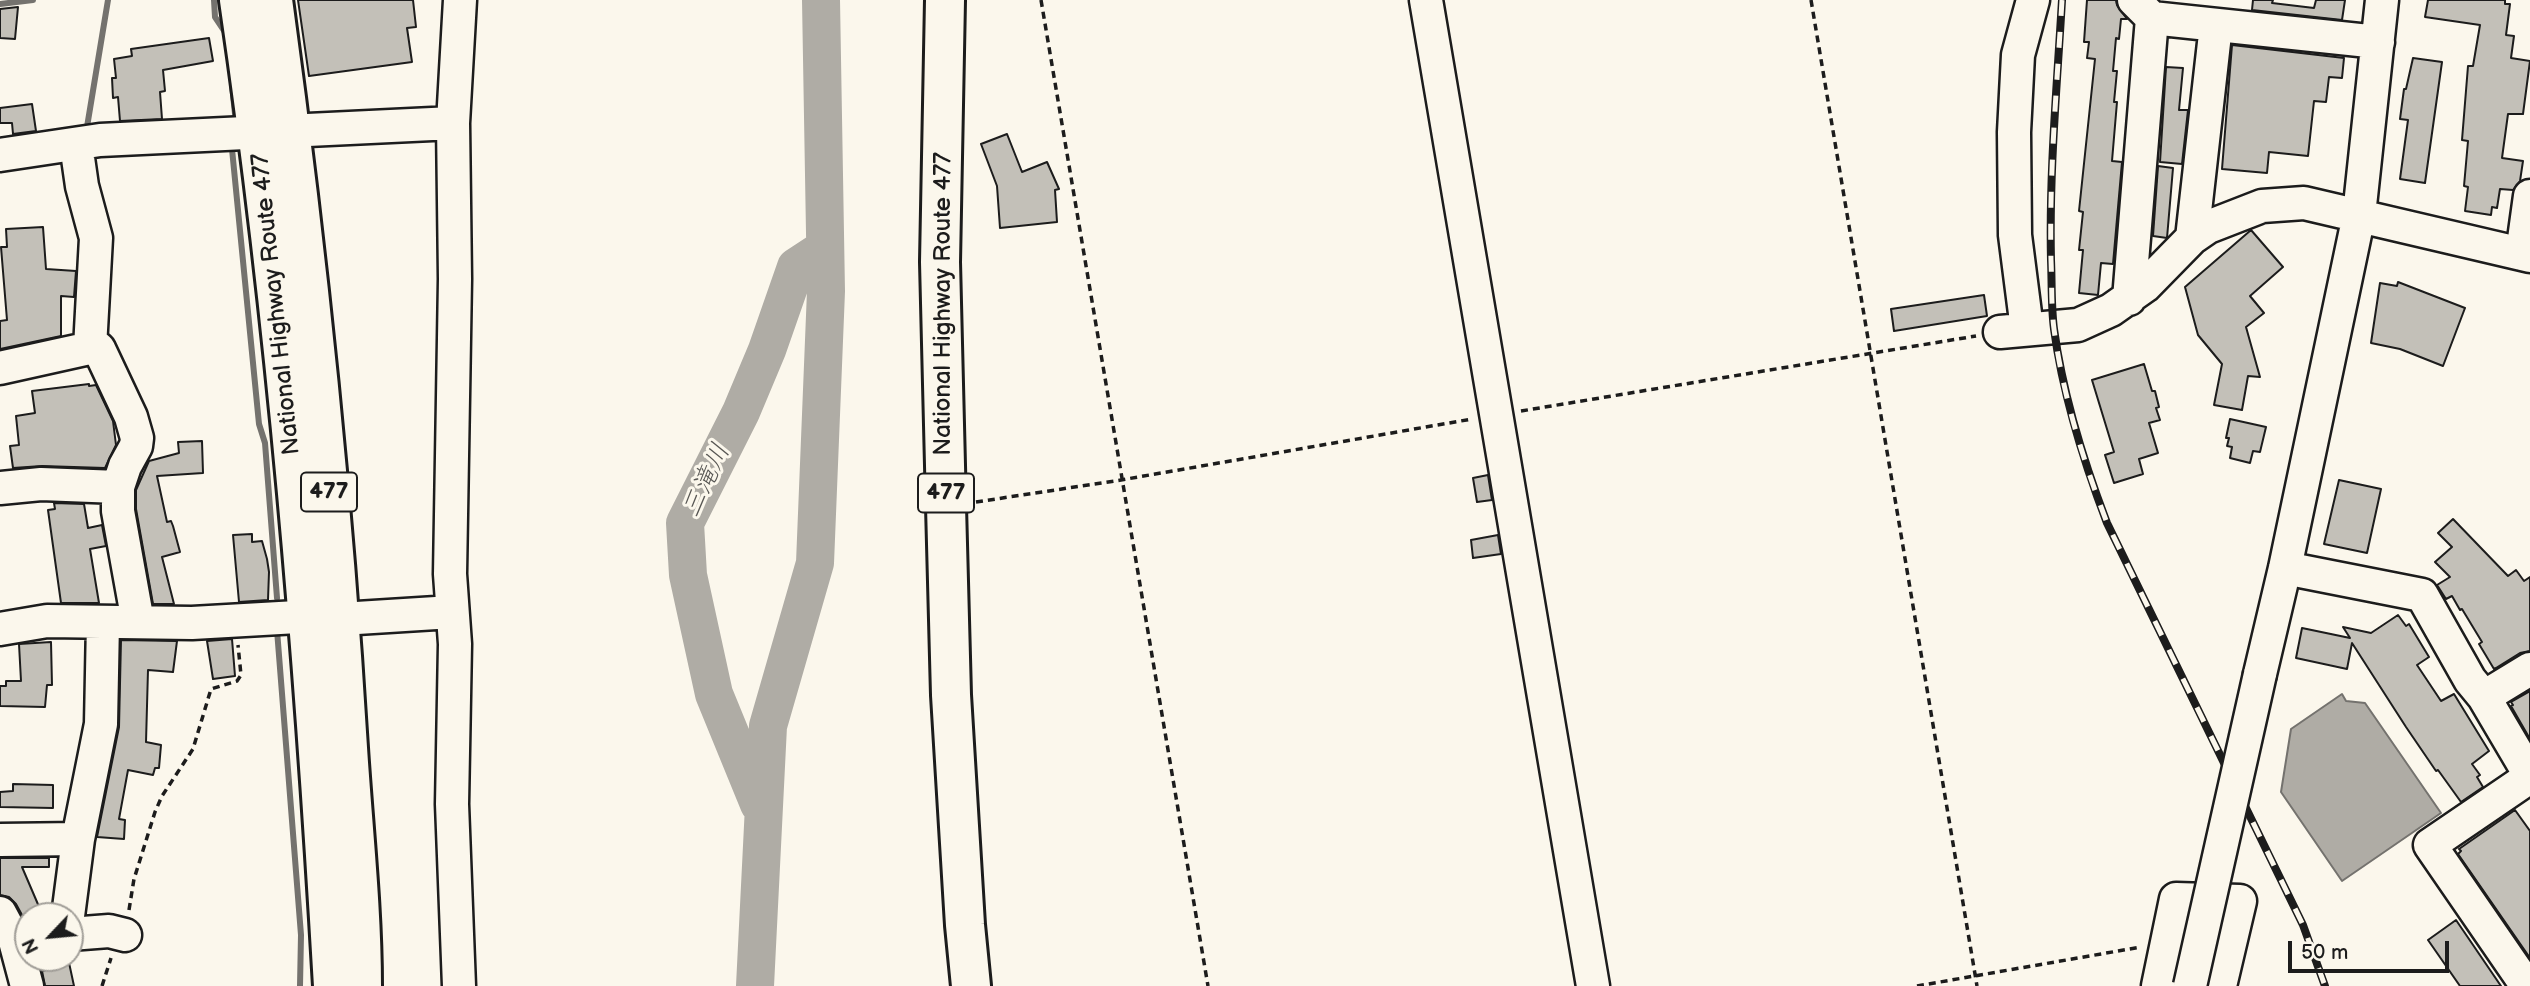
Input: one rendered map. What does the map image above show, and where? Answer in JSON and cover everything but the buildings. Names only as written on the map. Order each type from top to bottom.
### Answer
[{"type":"highway","name":"National Highway Route 477","points":[[239,0],[275,131],[319,380],[324,618],[323,818],[333,986]]},
{"type":"highway","name":"National Highway Route 477","points":[[274,0],[275,131]]},
{"type":"highway","name":"National Highway Route 477","points":[[945,0],[940,262],[946,506],[951,695],[971,986]]},
{"type":"highway","name":"National Highway Route 477","points":[[324,618],[362,986]]},
{"type":"street","points":[[459,986],[452,804],[455,644],[450,573],[453,124],[460,0]]},
{"type":"street","points":[[1426,0],[1593,986]]},
{"type":"street","points":[[2033,0],[2018,55],[2014,132],[2014,330],[2078,325],[2129,299],[2208,227],[2262,206],[2304,203],[2526,255],[2530,196]]},
{"type":"street","points":[[2190,986],[2286,568],[2359,215],[2382,0]]},
{"type":"street","points":[[2129,299],[2143,9],[2216,25],[2378,42]]},
{"type":"street","points":[[2192,239],[2216,25]]},
{"type":"street","points":[[0,155],[100,140],[453,124]]},
{"type":"street","points":[[0,368],[90,348],[96,238],[82,186],[76,144]]},
{"type":"street","points":[[91,342],[99,349],[131,417],[137,438],[118,487],[118,511],[138,622]]},
{"type":"street","points":[[0,488],[41,484],[118,487]]},
{"type":"street","points":[[2286,568],[2422,595],[2470,680],[2484,697],[2530,776],[2430,845],[2527,986]]},
{"type":"street","points":[[0,629],[47,621],[192,623],[235,619],[452,612]]},
{"type":"street","points":[[70,902],[78,839],[101,724],[103,622]]},
{"type":"street","points":[[2484,697],[2530,669]]},
{"type":"street","points":[[0,840],[78,839]]},
{"type":"street","points":[[2158,986],[2176,899],[2240,901],[2220,986]]},
{"type":"street","points":[[0,913],[14,930]]},
{"type":"street","points":[[84,933],[109,930],[125,935]]},
{"type":"path","points":[[1041,0],[1208,986]]},
{"type":"path","points":[[1811,0],[1977,986]]},
{"type":"path","points":[[946,506],[1121,480],[2014,330]]},
{"type":"path","points":[[102,986],[116,944],[129,928],[128,908],[134,879],[155,811],[193,750],[211,689],[237,681],[241,675],[235,619]]},
{"type":"path","points":[[1917,986],[2167,942]]},
{"type":"shaded area","points":[[2342,694],[2346,701],[2365,703],[2441,813],[2342,881],[2281,792],[2291,729]]},
{"type":"waterway","points":[[0,4],[33,0]]},
{"type":"waterway","points":[[86,133],[108,0]]},
{"type":"waterway","points":[[214,0],[215,17],[227,35]]},
{"type":"waterway","name":"三滝川","points":[[755,986],[768,726],[815,563],[826,291],[821,0]]},
{"type":"waterway","points":[[232,85],[235,114]]},
{"type":"waterway","points":[[232,149],[259,424],[265,443],[277,598]]},
{"type":"waterway","name":"三滝川","points":[[759,804],[714,694],[688,575],[685,523],[741,412],[767,350],[796,267],[825,248]]},
{"type":"waterway","points":[[277,630],[301,935],[300,986]]},
{"type":"railway","points":[[2062,0],[2052,162],[2051,260],[2054,329],[2068,403],[2107,523],[2303,925],[2325,986]]}]
